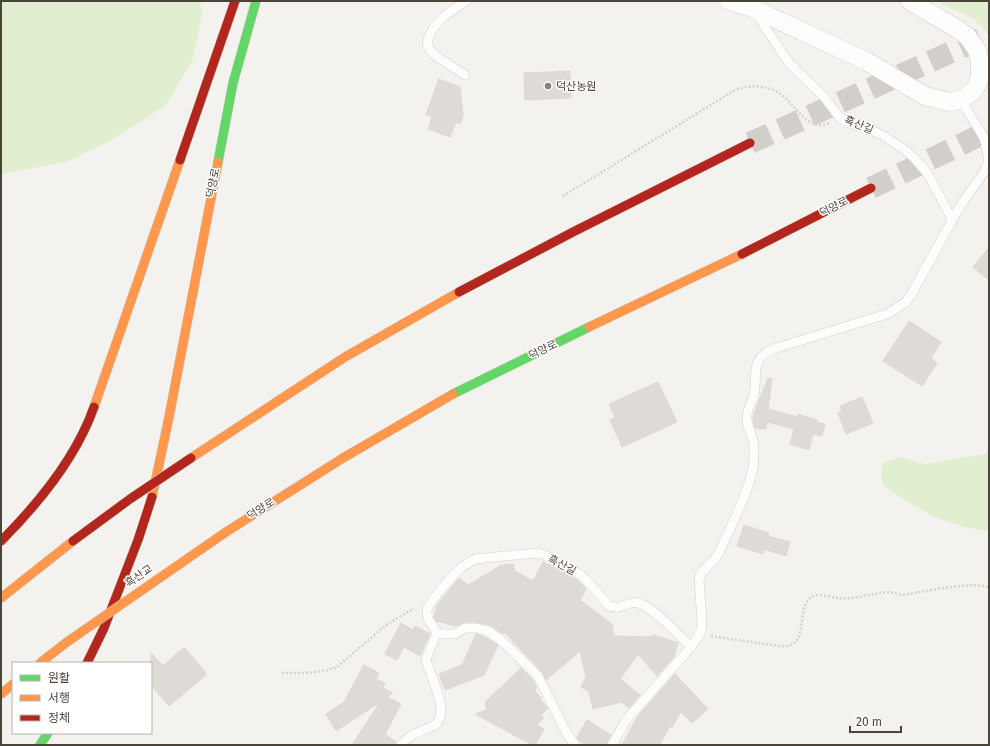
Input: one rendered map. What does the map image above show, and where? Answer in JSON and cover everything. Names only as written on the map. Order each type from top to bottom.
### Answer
[{"type":"main road","points":[[1,541],[41,498],[71,456],[87,426],[235,1]]},
{"type":"main road","name":"덕양로","points":[[87,662],[104,628],[138,540],[151,501],[170,414],[233,83],[256,1]]},
{"type":"main road","points":[[1,598],[73,541],[130,499],[331,366],[396,326],[464,289],[750,143]]},
{"type":"main road","name":"덕양로","points":[[226,532],[343,458],[464,388],[776,237],[871,188]]},
{"type":"main road","name":"흑산교","points":[[41,662],[139,591],[226,532]]},
{"type":"main road","points":[[1,694],[12,685]]},
{"type":"main road","points":[[40,745],[47,734]]},
{"type":"street","points":[[729,1],[752,8],[866,61],[925,96],[949,102],[961,100],[977,85],[980,77],[980,62],[977,50],[968,37],[959,30],[910,1]]},
{"type":"lane","points":[[465,75],[433,54],[427,45],[429,35],[437,24],[466,1]]},
{"type":"lane","name":"흑산길","points":[[752,8],[786,58],[825,98],[840,118],[848,123],[869,129],[884,136],[905,150],[928,174],[952,219]]},
{"type":"lane","points":[[612,745],[627,719],[691,647],[701,630],[702,621],[699,580],[702,573],[720,551],[750,480],[753,467],[753,440],[747,416],[754,396],[756,366],[760,357],[773,349],[887,314],[906,302],[919,284],[952,219],[984,172],[988,163],[988,156],[984,138],[961,100]]},
{"type":"lane","name":"흑산길","points":[[437,633],[429,621],[427,611],[428,606],[455,573],[475,559],[536,553],[549,557],[573,570],[585,579],[608,605],[612,607],[621,607],[635,602],[645,606],[691,647]]},
{"type":"lane","points":[[401,745],[416,732],[436,724],[441,716],[441,707],[435,684],[426,659],[437,633],[455,634],[465,628],[476,628],[488,631],[502,641],[532,669],[538,676],[567,734],[575,745]]},
{"type":"path","points":[[563,196],[735,90],[743,87],[758,86],[783,96],[808,122],[813,124],[820,126],[840,118]]},
{"type":"path","points":[[699,635],[784,647],[795,643],[799,637],[804,607],[809,599],[815,595],[839,598],[889,592],[904,595],[982,585],[989,588]]},
{"type":"path","points":[[282,673],[315,672],[337,667],[386,625],[434,598]]},
{"type":"green space","points":[[1,1],[199,1],[203,11],[192,62],[165,106],[112,140],[66,162],[1,174]]},
{"type":"green space","points":[[937,1],[989,1],[989,35],[973,18]]},
{"type":"green space","points":[[989,449],[989,531],[964,527],[929,514],[907,502],[882,483],[881,474],[884,462],[901,457],[924,464],[985,454]]},
{"type":"building","points":[[570,71],[571,98],[525,100],[524,73]]},
{"type":"building","points":[[439,79],[460,87],[463,115],[460,124],[456,122],[450,137],[428,129],[432,117],[426,114]]},
{"type":"building","points":[[989,247],[989,280],[973,267]]},
{"type":"building","points":[[909,321],[941,342],[931,358],[937,363],[922,386],[883,361]]},
{"type":"building","points":[[768,378],[772,379],[768,409],[798,417],[798,414],[825,424],[822,436],[813,434],[809,450],[790,444],[794,429],[767,422],[766,429],[755,428],[753,419],[754,413]]},
{"type":"building","points":[[658,382],[677,422],[622,447],[610,420],[615,418],[609,404]]},
{"type":"building","points":[[862,397],[873,423],[846,434],[838,413],[842,411],[840,406]]},
{"type":"building","points":[[744,525],[769,533],[768,536],[790,542],[786,556],[764,549],[763,554],[737,546]]},
{"type":"building","points":[[543,562],[567,573],[586,589],[580,600],[612,624],[614,636],[649,637],[654,635],[678,643],[674,657],[657,676],[638,654],[620,679],[640,695],[629,708],[621,702],[593,709],[589,692],[581,687],[586,677],[580,651],[546,680],[542,672],[504,632],[503,634],[490,625],[476,622],[465,622],[456,626],[436,621],[434,617],[437,605],[459,578],[468,585],[502,565],[513,564],[515,571],[533,581]]},
{"type":"building","points":[[401,623],[413,630],[415,626],[430,634],[420,656],[404,647],[397,660],[385,654]]},
{"type":"building","points":[[476,634],[485,637],[498,645],[484,675],[445,690],[439,674],[462,665]]},
{"type":"building","points":[[184,647],[207,674],[169,706],[152,686],[151,653],[163,666]]},
{"type":"building","points":[[364,665],[379,673],[376,679],[385,683],[383,688],[393,693],[387,697],[401,704],[385,734],[396,742],[395,745],[352,745],[380,702],[336,731],[326,714],[344,702]]},
{"type":"building","points":[[521,668],[533,680],[537,688],[534,690],[548,708],[541,715],[544,718],[537,725],[544,729],[535,745],[532,745],[475,714],[486,710],[485,702]]},
{"type":"building","points":[[675,674],[708,709],[692,723],[681,712],[672,727],[670,726],[659,745],[622,745],[638,716]]},
{"type":"building","points":[[587,720],[611,735],[605,745],[586,745],[579,741],[577,737]]},
{"type":"tunnel","points":[[750,143],[989,35]]},
{"type":"tunnel","points":[[871,188],[989,131]]},
{"type":"traffic: fast","points":[[218,162],[233,83],[256,1]]},
{"type":"traffic: fast","points":[[453,394],[589,327]]},
{"type":"traffic: fast","points":[[40,745],[47,734]]},
{"type":"traffic: slow","points":[[94,407],[180,160]]},
{"type":"traffic: slow","points":[[152,497],[168,422],[218,162]]},
{"type":"traffic: slow","points":[[589,327],[742,254]]},
{"type":"traffic: slow","points":[[191,458],[345,357],[459,292]]},
{"type":"traffic: slow","points":[[226,532],[343,458],[453,394]]},
{"type":"traffic: slow","points":[[67,642],[226,532]]},
{"type":"traffic: slow","points":[[1,598],[73,541]]},
{"type":"traffic: slow","points":[[41,662],[67,642]]},
{"type":"traffic: slow","points":[[1,694],[12,685]]},
{"type":"traffic: jam","points":[[180,160],[235,1]]},
{"type":"traffic: jam","points":[[459,292],[573,232],[750,143]]},
{"type":"traffic: jam","points":[[742,254],[871,188]]},
{"type":"traffic: jam","points":[[1,541],[29,511],[67,462],[94,407]]},
{"type":"traffic: jam","points":[[73,541],[130,499],[191,458]]},
{"type":"traffic: jam","points":[[87,662],[104,628],[138,540],[152,497]]},
{"type":"place","name":"덕산농원","points":[[548,86]]}]
